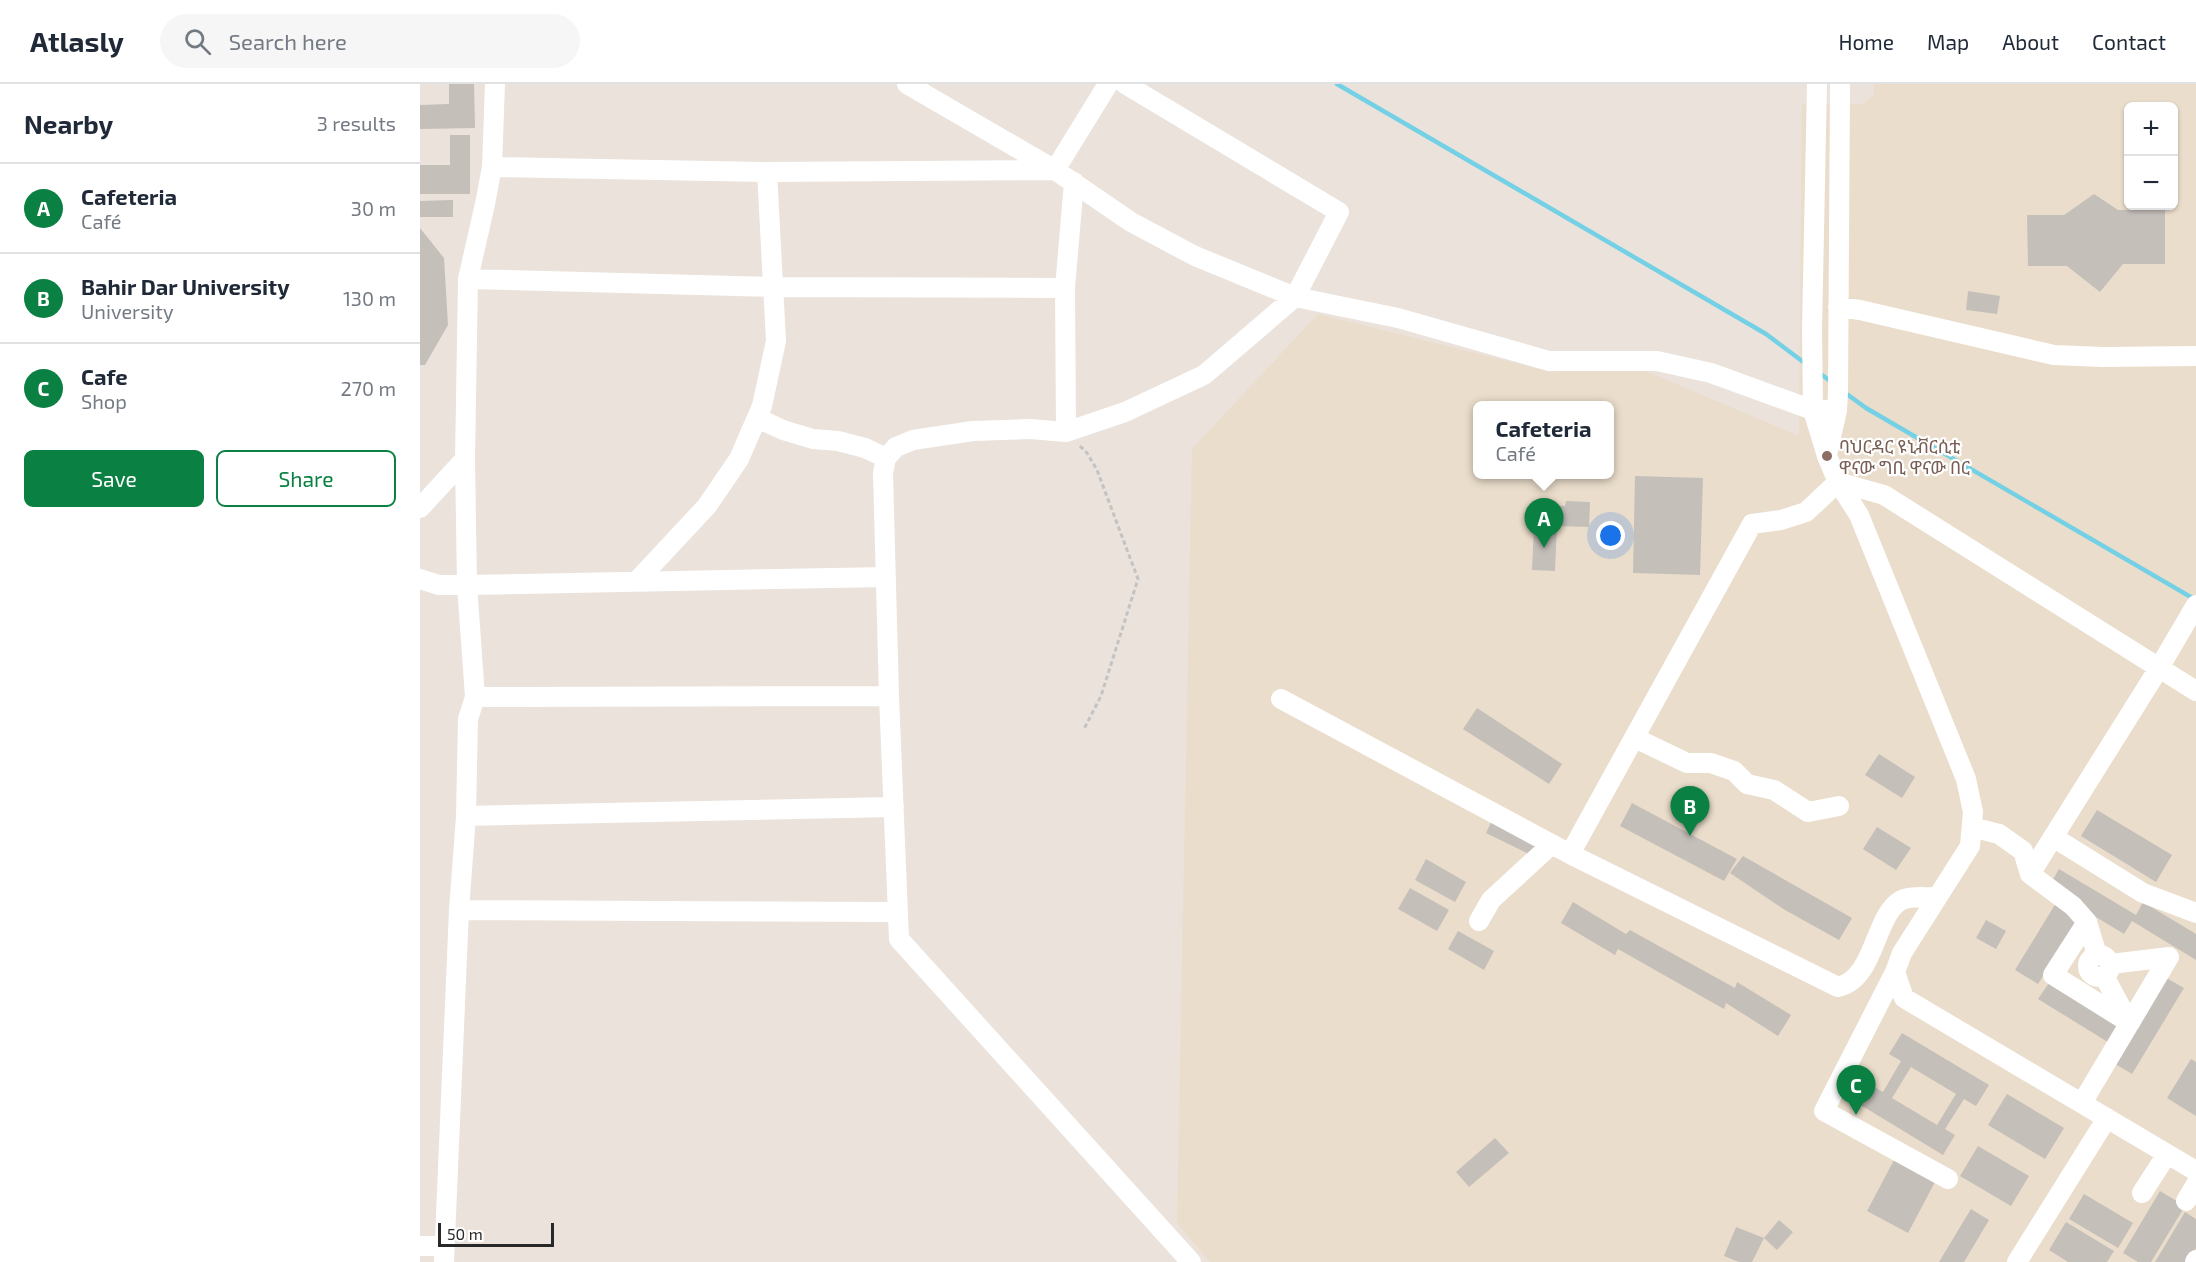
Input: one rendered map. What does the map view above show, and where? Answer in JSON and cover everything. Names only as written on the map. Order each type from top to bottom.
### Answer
[{"type":"street","points":[[420,1246],[445,1254],[459,910],[466,816],[468,719],[475,697],[467,585],[465,459],[468,279],[492,166],[495,84]]},
{"type":"street","points":[[907,84],[1074,182],[1131,222],[1186,251],[1295,297],[1398,318],[1549,361],[1657,361],[1711,373],[1813,410],[1838,402]]},
{"type":"street","points":[[1054,170],[1108,84]]},
{"type":"street","points":[[1125,84],[1339,212],[1295,297],[1204,375],[1125,412],[1066,432],[1030,429],[973,431],[913,440],[896,447],[886,458],[883,473],[889,696],[899,939],[1191,1262]]},
{"type":"street","points":[[1817,84],[1812,330],[1813,410],[1827,456],[1838,482],[1859,515],[1966,779],[1973,812],[1970,846],[1902,953],[1895,972],[1824,1111],[1948,1179]]},
{"type":"street","points":[[1827,456],[1838,402],[1840,84]]},
{"type":"street","points":[[492,166],[766,172],[1054,170]]},
{"type":"street","points":[[636,582],[707,506],[739,459],[762,406],[776,341],[766,172]]},
{"type":"street","points":[[1066,432],[1065,288],[1074,182]]},
{"type":"street","points":[[468,279],[773,287],[1065,288]]},
{"type":"street","points":[[1838,307],[2054,354],[2103,357],[2196,356]]},
{"type":"street","points":[[757,418],[783,430],[865,448],[886,458]]},
{"type":"street","points":[[420,508],[444,485],[465,459]]},
{"type":"street","points":[[1838,482],[1884,495],[2196,692]]},
{"type":"street","points":[[1570,854],[1752,524],[1781,520],[1806,512],[1838,482]]},
{"type":"street","points":[[420,579],[440,585],[467,585],[886,577]]},
{"type":"street","points":[[2030,874],[2193,611]]},
{"type":"street","points":[[475,697],[889,696]]},
{"type":"street","points":[[1281,699],[1570,854],[1838,987],[1848,984],[1863,967],[1890,913],[1899,902],[1913,898],[1937,897]]},
{"type":"street","points":[[1635,738],[1687,763],[1711,763],[1734,771],[1747,784],[1774,790],[1808,812],[1839,806]]},
{"type":"street","points":[[466,816],[894,807]]},
{"type":"street","points":[[1972,827],[1999,834],[2023,851],[2030,874],[2073,906],[2087,922],[2101,968],[2130,1023]]},
{"type":"street","points":[[2053,837],[2143,893],[2196,913]]},
{"type":"street","points":[[1479,921],[1491,900],[1552,843]]},
{"type":"street","points":[[459,910],[898,912]]},
{"type":"street","points":[[2087,922],[2053,975],[2130,1023]]},
{"type":"street","points":[[2082,1103],[2169,957],[2101,968],[2083,993]]},
{"type":"street","points":[[1895,972],[1904,998],[2196,1171]]},
{"type":"street","points":[[2017,1262],[2107,1118]]},
{"type":"street","points":[[2142,1193],[2167,1154]]},
{"type":"street","points":[[2186,1201],[2196,1184]]},
{"type":"path","points":[[1066,432],[1087,453],[1097,470],[1138,579],[1101,696],[1084,729]]},
{"type":"shaded area","points":[[1874,84],[2196,84],[2196,1262],[1210,1262],[1177,1223],[1192,449],[1318,314],[1551,372],[1636,367],[1799,436],[1802,104],[1863,104],[1874,95]]},
{"type":"building","points":[[449,84],[474,84],[475,128],[420,129],[420,105],[449,104]]},
{"type":"building","points":[[450,135],[470,135],[470,194],[420,194],[420,165],[450,165]]},
{"type":"building","points":[[2094,194],[2118,210],[2165,210],[2165,264],[2123,264],[2100,292],[2067,266],[2028,266],[2027,215],[2064,215]]},
{"type":"building","points":[[453,200],[453,217],[420,217],[420,201]]},
{"type":"building","points":[[420,228],[444,258],[448,325],[425,365],[420,365]]},
{"type":"building","points":[[1968,291],[2000,296],[1997,314],[1966,310]]},
{"type":"building","points":[[1635,476],[1703,478],[1700,575],[1633,573]]},
{"type":"building","points":[[1566,501],[1590,502],[1589,527],[1557,526],[1555,571],[1532,570],[1535,504],[1565,506]]},
{"type":"building","points":[[1477,708],[1562,764],[1549,784],[1463,729]]},
{"type":"building","points":[[1879,754],[1915,777],[1902,798],[1865,775]]},
{"type":"building","points":[[1632,803],[1737,859],[1724,881],[1620,826]]},
{"type":"building","points":[[2097,810],[2172,855],[2156,882],[2081,836]]},
{"type":"building","points":[[1492,820],[1539,843],[1533,856],[1486,833]]},
{"type":"building","points":[[1877,827],[1911,848],[1896,870],[1863,849]]},
{"type":"building","points":[[1743,856],[1852,918],[1839,940],[1785,910],[1730,873]]},
{"type":"building","points":[[1426,859],[1466,882],[1455,902],[1415,880]]},
{"type":"building","points":[[2059,869],[2136,915],[2143,902],[2196,934],[2196,960],[2132,921],[2124,934],[2048,888]]},
{"type":"building","points":[[1410,888],[1449,910],[1437,931],[1398,909]]},
{"type":"building","points":[[1573,902],[1626,934],[1630,930],[1735,988],[1737,982],[1791,1015],[1778,1036],[1726,1003],[1724,1009],[1618,949],[1615,955],[1561,923]]},
{"type":"building","points":[[2056,903],[2080,918],[2038,984],[2015,970]]},
{"type":"building","points":[[1986,920],[2006,931],[1996,949],[1976,938]]},
{"type":"building","points":[[1458,931],[1494,951],[1484,970],[1448,949]]},
{"type":"building","points":[[2163,976],[2184,988],[2132,1074],[2112,1062]]},
{"type":"building","points":[[2051,980],[2123,1024],[2111,1044],[2038,999]]},
{"type":"building","points":[[1902,1033],[1989,1085],[1976,1106],[1964,1099],[1945,1129],[1955,1135],[1943,1155],[1859,1104],[1871,1085],[1883,1092],[1901,1061],[1889,1054]],"holes":[[[1911,1067],[1956,1094],[1937,1125],[1892,1098]]]},
{"type":"building","points":[[2191,1059],[2196,1062],[2196,1116],[2167,1098]]},
{"type":"building","points":[[2007,1094],[2064,1128],[2045,1159],[1988,1125]]},
{"type":"building","points":[[1495,1138],[1509,1153],[1469,1187],[1456,1172]]},
{"type":"building","points":[[1978,1146],[2029,1176],[2011,1206],[1960,1176]]},
{"type":"building","points":[[1894,1160],[1935,1182],[1908,1233],[1867,1211]]},
{"type":"building","points":[[2160,1191],[2185,1206],[2151,1262],[2138,1262],[2123,1253]]},
{"type":"building","points":[[2084,1194],[2133,1223],[2118,1248],[2069,1219]]},
{"type":"building","points":[[1971,1209],[1989,1220],[1964,1262],[1939,1262]]},
{"type":"building","points":[[2185,1212],[2196,1219],[2196,1248],[2188,1262],[2155,1262]]},
{"type":"building","points":[[1779,1220],[1793,1232],[1777,1250],[1764,1238]]},
{"type":"building","points":[[2066,1222],[2114,1251],[2107,1262],[2068,1262],[2049,1250]]},
{"type":"building","points":[[1736,1227],[1764,1238],[1752,1262],[1739,1262],[1724,1256]]},
{"type":"waterway","points":[[1337,84],[1766,334],[1806,364]]},
{"type":"waterway","points":[[1818,372],[1833,383]]},
{"type":"waterway","points":[[1844,392],[1866,408],[2196,600]]},
{"type":"place","name":"ባህርዳር ዩኒቭርሲቲ ዋናው ግቢ ዋናው በር","points":[[1827,456]]},
{"type":"place","name":"Cafeteria","points":[[1544,548]]},
{"type":"place","name":"Bahir Dar University","points":[[1690,836]]},
{"type":"place","name":"Cafe","points":[[1856,1115]]}]
